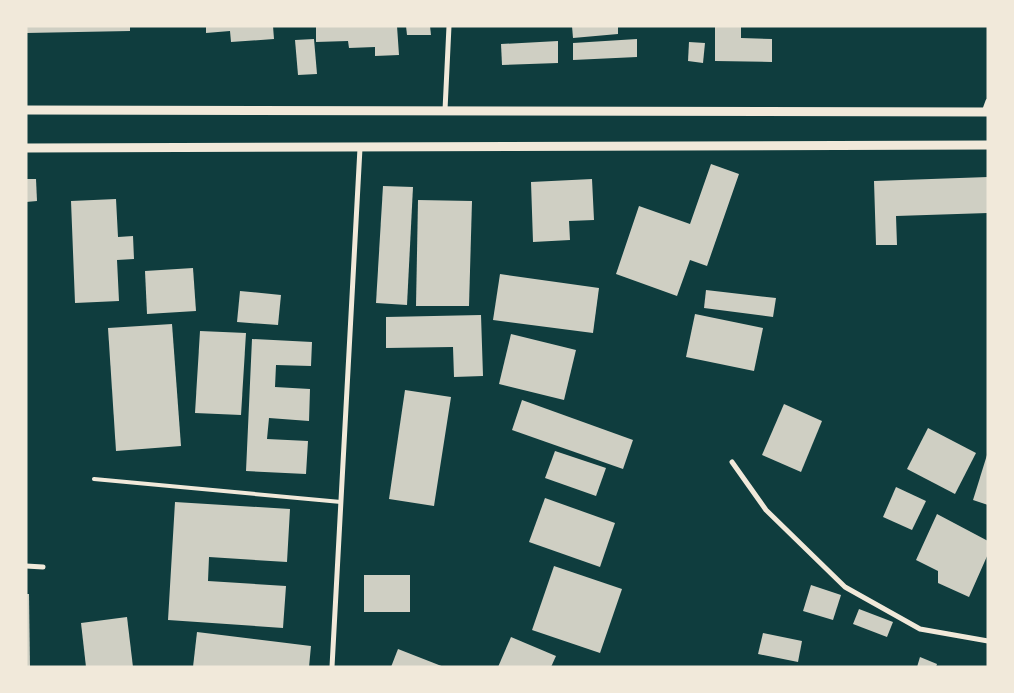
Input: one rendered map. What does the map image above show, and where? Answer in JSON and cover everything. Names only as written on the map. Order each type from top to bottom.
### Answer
[{"type":"street","points":[[445,110],[449,26]]},
{"type":"street","points":[[26,110],[986,112],[988,100]]},
{"type":"street","points":[[26,148],[988,145]]},
{"type":"street","points":[[332,667],[360,148]]},
{"type":"street","points":[[732,462],[766,510],[846,587],[920,629],[988,642]]},
{"type":"street","points":[[26,566],[43,566]]},
{"type":"lane","points":[[94,479],[341,502]]},
{"type":"building","points":[[26,26],[130,26],[130,31],[26,33]]},
{"type":"building","points":[[206,26],[273,26],[274,39],[231,42],[230,31],[206,33]]},
{"type":"building","points":[[316,26],[397,26],[399,55],[375,56],[375,47],[349,48],[348,41],[316,42]]},
{"type":"building","points":[[406,26],[430,26],[431,35],[407,35]]},
{"type":"building","points":[[572,26],[618,26],[618,34],[573,38]]},
{"type":"building","points":[[715,26],[741,26],[741,38],[772,39],[772,62],[715,61]]},
{"type":"building","points":[[314,39],[317,74],[298,75],[295,40]]},
{"type":"building","points":[[637,39],[637,57],[573,60],[573,43]]},
{"type":"building","points":[[558,41],[558,63],[502,65],[501,44]]},
{"type":"building","points":[[689,42],[705,43],[703,63],[688,61]]},
{"type":"building","points":[[711,164],[739,174],[707,266],[690,260],[677,296],[616,274],[639,206],[690,224]]},
{"type":"building","points":[[988,177],[988,213],[896,216],[897,245],[876,245],[874,181]]},
{"type":"building","points":[[26,179],[36,179],[37,201],[26,202]]},
{"type":"building","points":[[592,179],[594,220],[569,221],[570,240],[533,242],[531,182]]},
{"type":"building","points":[[383,186],[413,187],[407,305],[376,303]]},
{"type":"building","points":[[116,199],[118,237],[133,236],[134,259],[117,260],[119,301],[75,303],[71,201]]},
{"type":"building","points":[[418,200],[472,201],[469,306],[416,306]]},
{"type":"building","points":[[193,268],[196,311],[147,314],[145,271]]},
{"type":"building","points":[[500,274],[599,288],[593,333],[493,320]]},
{"type":"building","points":[[706,290],[776,298],[773,317],[704,308]]},
{"type":"building","points":[[240,291],[281,295],[278,325],[237,322]]},
{"type":"building","points":[[695,314],[763,328],[754,371],[686,357]]},
{"type":"building","points":[[481,315],[483,376],[454,377],[453,347],[386,348],[386,317]]},
{"type":"building","points":[[172,324],[181,446],[116,451],[108,328]]},
{"type":"building","points":[[200,331],[246,333],[241,415],[195,413]]},
{"type":"building","points":[[511,334],[576,350],[564,400],[499,384]]},
{"type":"building","points":[[252,339],[312,342],[311,366],[276,365],[275,387],[310,389],[309,421],[269,418],[267,439],[308,441],[306,474],[246,471]]},
{"type":"building","points":[[405,390],[451,397],[434,506],[389,499]]},
{"type":"building","points":[[522,400],[633,440],[623,469],[512,430]]},
{"type":"building","points":[[784,404],[822,421],[801,472],[762,455]]},
{"type":"building","points":[[928,428],[976,453],[955,494],[907,469]]},
{"type":"building","points":[[555,451],[606,468],[596,496],[545,478]]},
{"type":"building","points":[[988,455],[988,505],[973,500]]},
{"type":"building","points":[[896,487],[926,501],[912,530],[883,517]]},
{"type":"building","points":[[545,498],[615,523],[600,567],[529,542]]},
{"type":"building","points":[[175,502],[290,509],[287,562],[209,557],[208,581],[286,586],[283,628],[168,620]]},
{"type":"building","points":[[937,514],[988,541],[988,554],[969,597],[938,583],[938,571],[916,560]]},
{"type":"building","points":[[554,566],[622,589],[600,653],[532,630]]},
{"type":"building","points":[[364,575],[410,575],[410,612],[364,612]]},
{"type":"building","points":[[811,585],[841,595],[833,620],[803,611]]},
{"type":"building","points":[[26,594],[29,594],[30,667],[26,667]]},
{"type":"building","points":[[859,609],[893,622],[887,637],[853,624]]},
{"type":"building","points":[[127,617],[133,667],[86,667],[81,623]]},
{"type":"building","points":[[197,632],[311,646],[309,667],[193,667]]},
{"type":"building","points":[[763,633],[802,641],[798,662],[758,654]]},
{"type":"building","points":[[511,637],[556,656],[551,667],[498,667]]},
{"type":"building","points":[[398,649],[444,667],[391,667]]},
{"type":"building","points":[[920,657],[937,664],[936,667],[917,667]]}]
